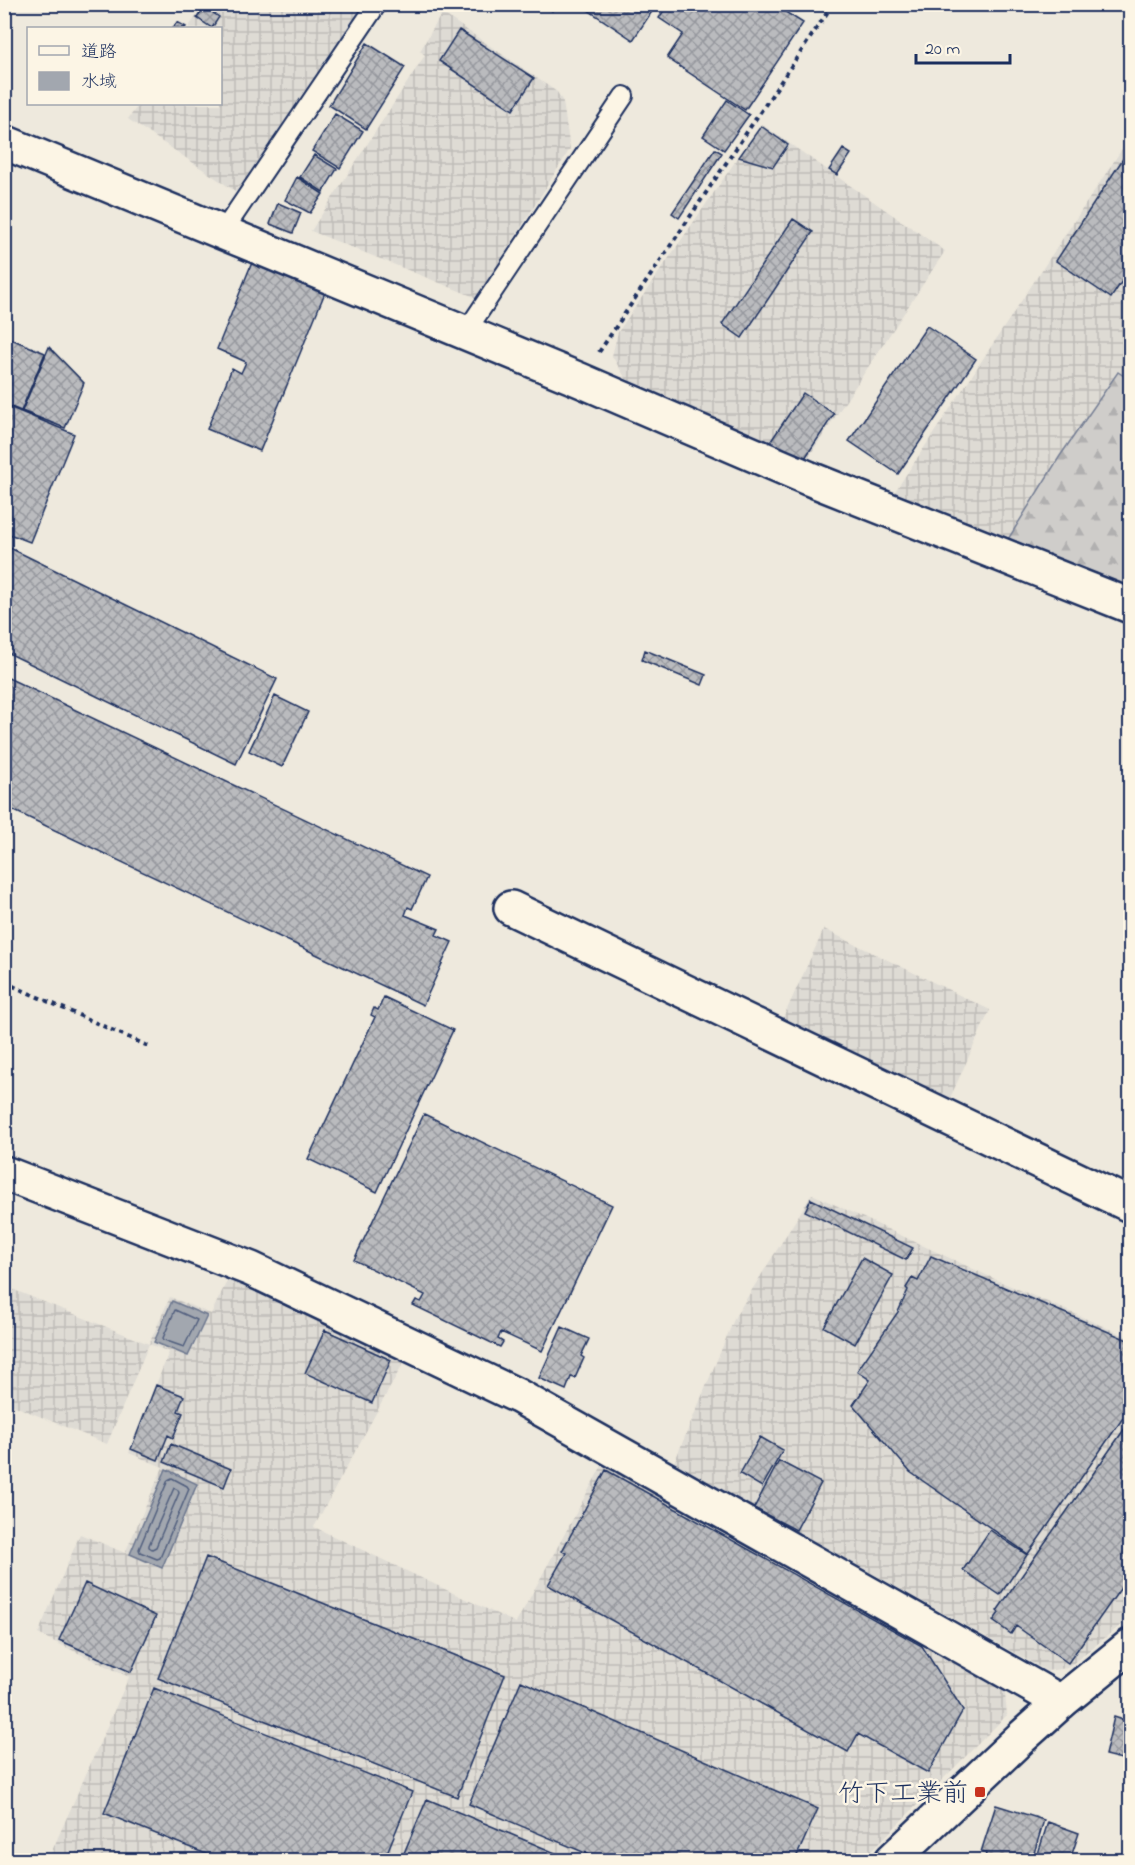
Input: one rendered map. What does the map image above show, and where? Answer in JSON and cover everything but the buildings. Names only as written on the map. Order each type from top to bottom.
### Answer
[{"type":"street","points":[[4,142],[580,380],[808,478],[1131,606]]},
{"type":"street","points":[[511,908],[1131,1205]]},
{"type":"street","points":[[4,1173],[251,1269],[518,1396],[1061,1702]]},
{"type":"street","points":[[892,1860],[1061,1702],[1131,1646]]},
{"type":"lane","points":[[222,233],[377,4]]},
{"type":"lane","points":[[465,333],[624,96]]},
{"type":"path","points":[[580,380],[833,4]]},
{"type":"path","points":[[4,982],[148,1046]]},
{"type":"shaded area","points":[[204,5],[365,5],[238,193],[128,119],[138,105],[222,105],[222,27],[189,27]]},
{"type":"shaded area","points":[[442,13],[557,92],[563,102],[570,149],[477,298],[311,231],[425,55],[420,51]]},
{"type":"shaded area","points":[[761,124],[945,251],[806,461],[737,436],[628,382],[612,356],[618,332]]},
{"type":"shaded area","points":[[1130,137],[1130,380],[1117,372],[1060,456],[1005,544],[894,493]]},
{"type":"shaded area","points":[[824,929],[990,1010],[950,1098],[783,1018]]},
{"type":"shaded area","points":[[812,1194],[999,1281],[1130,1338],[1130,1618],[1067,1668],[1047,1671],[674,1463],[735,1317]]},
{"type":"shaded area","points":[[229,1277],[406,1358],[314,1527],[516,1623],[605,1460],[1004,1684],[1007,1715],[862,1860],[48,1860],[129,1677],[38,1634],[80,1534],[125,1553],[163,1467],[129,1453],[169,1352],[149,1344],[170,1297],[211,1314]]},
{"type":"shaded area","points":[[4,1286],[149,1344],[107,1444],[5,1402]]},
{"type":"green space","points":[[1118,372],[1130,380],[1130,591],[1005,544],[1060,456]]},
{"type":"water","points":[[172,1301],[207,1316],[188,1356],[154,1342]]},
{"type":"water","points":[[166,1469],[197,1484],[162,1568],[130,1554]]},
{"type":"place","name":"竹下工業前","points":[[980,1792]]}]
